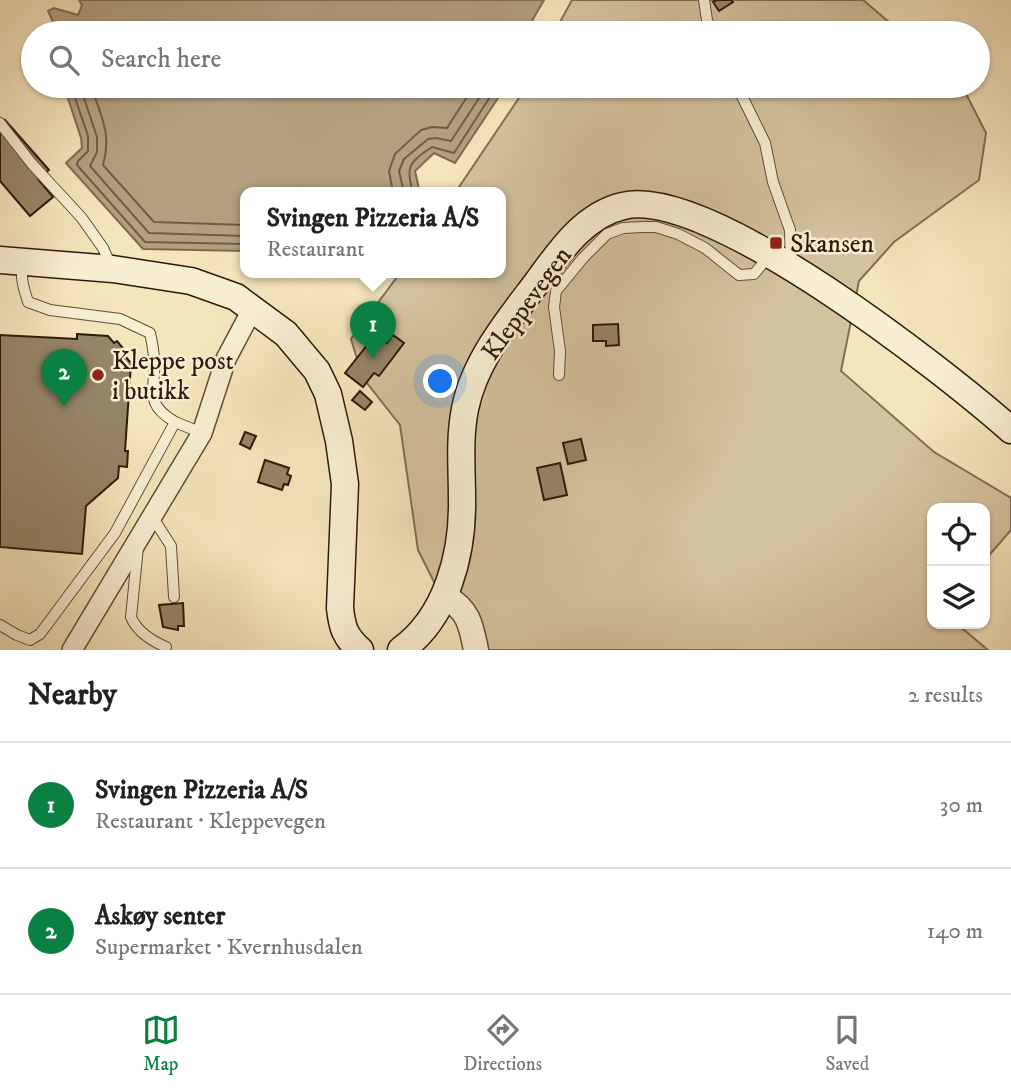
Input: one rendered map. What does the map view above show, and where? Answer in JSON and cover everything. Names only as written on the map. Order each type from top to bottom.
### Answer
[{"type":"main road","name":"Kleppevegen","points":[[401,650],[427,626],[444,596],[452,572],[460,531],[462,502],[460,447],[472,382],[500,333],[569,242],[591,221],[608,211],[625,205],[645,204],[684,212],[742,240],[821,287],[898,339],[1011,430]]},
{"type":"main road","points":[[12,260],[191,281],[236,297],[286,334],[317,371],[328,394],[345,484],[340,608],[342,627],[349,640],[360,650]]},
{"type":"street","points":[[72,650],[202,433],[226,359],[253,308]]},
{"type":"street","points":[[444,596],[462,606],[476,650]]},
{"type":"lane","points":[[704,0],[707,21]]},
{"type":"lane","points":[[743,98],[765,143],[773,182],[790,230],[780,262]]},
{"type":"lane","points":[[0,123],[32,164],[81,217],[103,248],[113,270]]},
{"type":"lane","name":"Kleppevegen","points":[[559,375],[560,351],[554,307],[556,291],[607,234],[623,228],[656,227],[678,234],[705,248],[734,272],[748,276],[780,262]]},
{"type":"lane","points":[[12,260],[21,274],[28,302],[50,310],[120,319],[150,333],[155,361],[152,391],[155,405],[162,414],[175,422],[202,433]]},
{"type":"lane","points":[[0,625],[30,640],[40,634],[115,533],[175,422]]},
{"type":"lane","points":[[153,518],[171,546],[174,597]]},
{"type":"lane","points":[[138,540],[131,617],[141,632],[166,647]]},
{"type":"shaded area","points":[[572,0],[863,0],[888,21],[561,21]]},
{"type":"shaded area","points":[[519,98],[968,98],[986,133],[979,180],[894,242],[859,281],[841,371],[934,452],[1011,498],[1011,530],[990,554],[990,503],[927,503],[927,629],[963,629],[988,650],[483,650],[438,590],[418,550],[400,425],[363,378],[351,339],[396,278],[506,278],[506,187],[459,187]]},
{"type":"water","points":[[79,0],[544,0],[532,21],[53,21],[48,11],[54,8],[78,15],[82,5]]},
{"type":"water","points":[[68,98],[498,98],[455,163],[434,153],[415,171],[419,187],[240,187],[240,251],[143,249],[66,163],[82,148]]},
{"type":"building","points":[[713,2],[733,2],[719,11]]},
{"type":"building","points":[[5,120],[49,170],[38,179],[53,197],[30,216],[0,181],[0,124]]},
{"type":"building","points":[[618,324],[619,345],[606,346],[606,341],[593,341],[593,325]]},
{"type":"building","points":[[77,334],[108,336],[114,343],[117,341],[128,354],[125,356],[131,363],[125,451],[128,451],[127,467],[119,466],[118,478],[86,506],[82,554],[0,547],[0,335],[77,339]]},
{"type":"building","points":[[376,334],[387,343],[393,335],[404,343],[379,376],[374,373],[363,387],[345,373]]},
{"type":"building","points":[[360,391],[372,402],[365,410],[352,400]]},
{"type":"building","points":[[245,432],[256,436],[250,449],[240,444]]},
{"type":"building","points":[[581,439],[586,460],[568,464],[563,443]]},
{"type":"building","points":[[265,460],[289,468],[287,474],[291,476],[288,485],[284,484],[282,490],[258,482]]},
{"type":"building","points":[[560,463],[567,495],[544,500],[537,468]]},
{"type":"building","points":[[183,603],[184,626],[178,626],[178,630],[163,627],[159,605]]},
{"type":"place","name":"Skansen","points":[[776,243]]},
{"type":"place","name":"Svingen Pizzeria A/S","points":[[373,359]]},
{"type":"place","name":"Kleppe post i butikk","points":[[98,375]]},
{"type":"place","name":"Askøy senter","points":[[64,407]]}]
